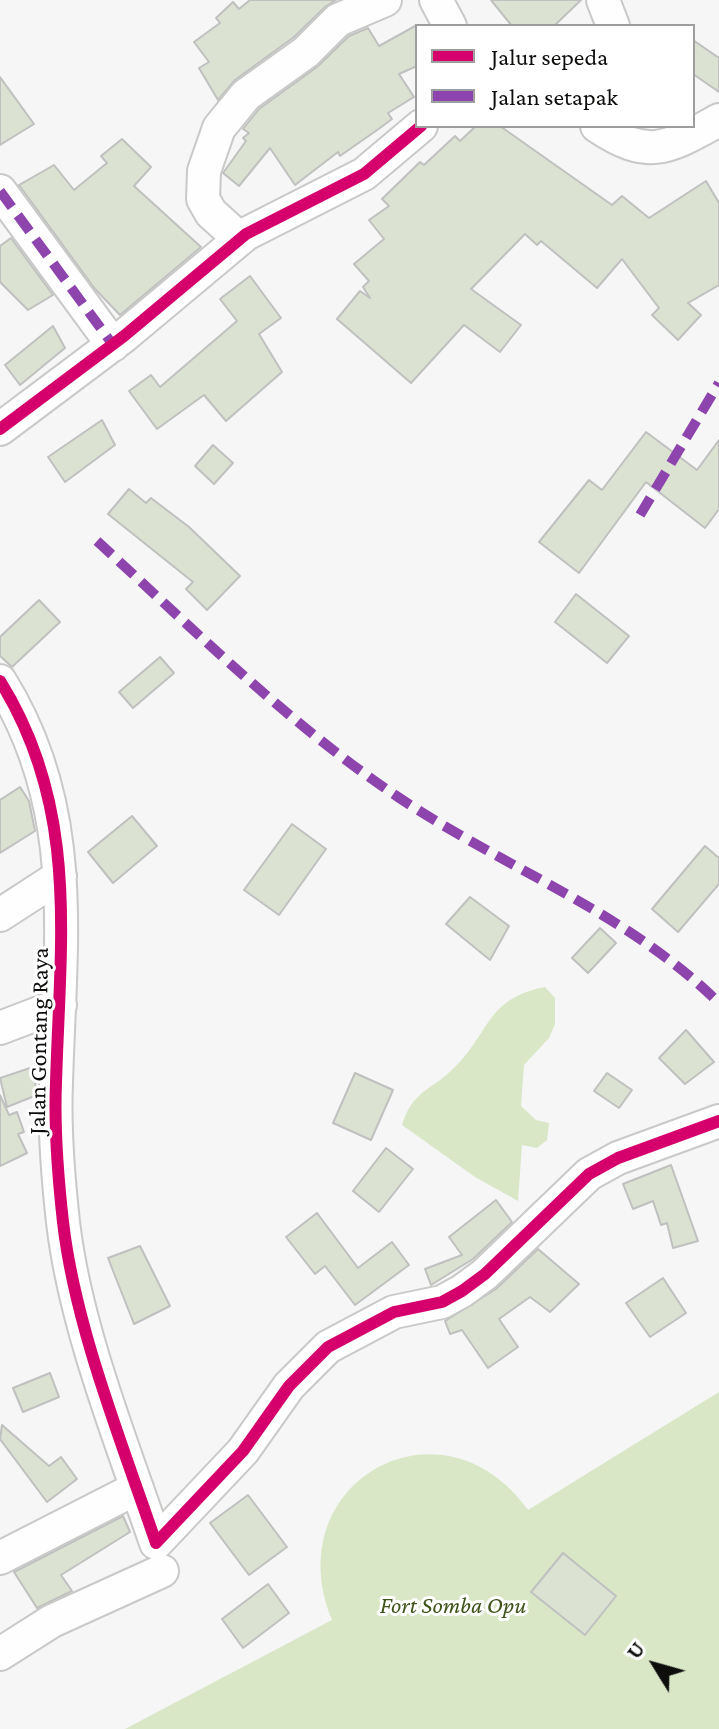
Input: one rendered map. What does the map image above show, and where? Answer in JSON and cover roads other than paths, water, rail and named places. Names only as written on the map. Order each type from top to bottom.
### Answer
[{"type":"street","points":[[240,239],[211,213],[203,199],[204,171],[219,128],[246,95],[306,52],[338,20],[385,0]]},
{"type":"street","points":[[436,0],[449,24]]},
{"type":"street","points":[[603,0],[612,24]]},
{"type":"street","points":[[600,128],[630,147],[641,149],[666,145],[719,120]]},
{"type":"street","points":[[3,421],[113,345],[240,239],[364,174],[419,128]]},
{"type":"street","points":[[0,191],[113,345]]},
{"type":"street","name":"Jalan Gontang Raya","points":[[0,681],[35,749],[46,785],[60,876],[64,965],[56,1087],[63,1222],[78,1296],[159,1557]]},
{"type":"street","points":[[0,915],[60,876]]},
{"type":"street","points":[[0,1028],[60,1005]]},
{"type":"street","points":[[0,1654],[159,1557],[243,1451],[289,1386],[328,1347],[394,1312],[442,1302],[462,1291],[485,1274],[589,1174],[618,1158],[719,1121]]},
{"type":"street","points":[[0,1558],[137,1488]]},
{"type":"park label","name":"Fort Somba Opu","points":[[453,1606]]}]
